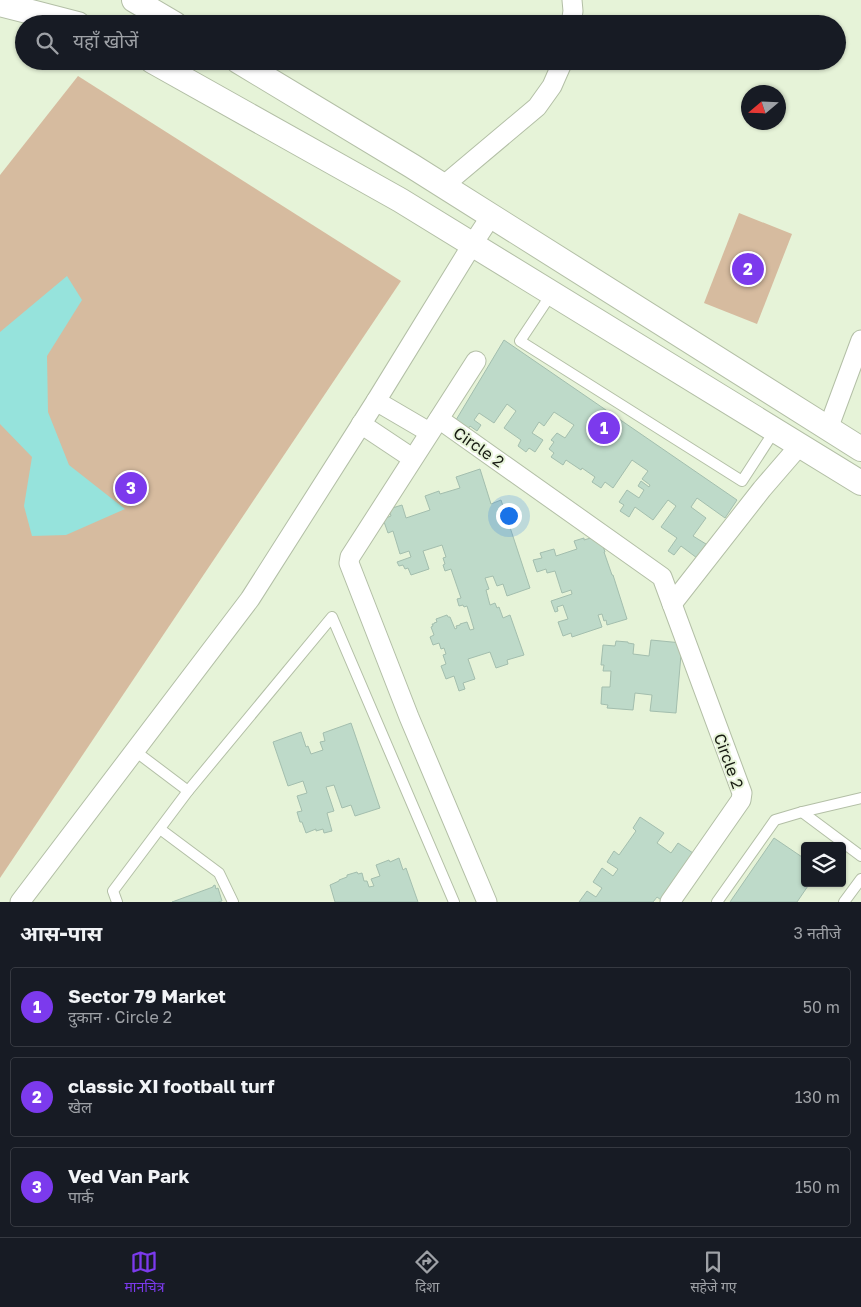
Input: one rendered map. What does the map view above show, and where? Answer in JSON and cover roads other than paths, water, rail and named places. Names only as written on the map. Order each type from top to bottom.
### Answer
[{"type":"street","points":[[134,0],[160,15]]},
{"type":"street","points":[[572,0],[572,15]]},
{"type":"street","points":[[0,4],[43,15]]},
{"type":"street","points":[[168,70],[400,200],[861,483]]},
{"type":"street","points":[[253,70],[492,216],[861,449]]},
{"type":"street","points":[[443,186],[537,107],[552,86],[559,70]]},
{"type":"street","points":[[20,902],[250,599],[376,401],[472,244],[492,216]]},
{"type":"street","points":[[828,429],[861,340]]},
{"type":"street","points":[[376,401],[434,426],[476,361]]},
{"type":"street","points":[[361,424],[412,458]]},
{"type":"street","name":"Circle 2","points":[[487,902],[409,717],[349,563],[350,557],[434,426],[662,577],[742,793],[741,800],[670,902]]},
{"type":"street","points":[[672,604],[762,489],[800,445]]},
{"type":"lane","points":[[552,293],[520,341],[742,481],[775,430]]},
{"type":"lane","points":[[117,902],[113,891],[188,791],[332,617],[454,902]]},
{"type":"lane","points":[[135,751],[188,791]]},
{"type":"lane","points":[[717,902],[775,820],[861,798]]},
{"type":"lane","points":[[802,812],[861,856]]},
{"type":"lane","points":[[160,829],[220,872],[233,902]]},
{"type":"lane","points":[[844,902],[861,879]]},
{"type":"water","points":[[67,276],[82,300],[47,356],[48,412],[69,465],[125,509],[66,535],[32,536],[24,506],[32,457],[0,424],[0,332]]},
{"type":"place","name":"classic XI football turf","points":[[748,269]]},
{"type":"place","name":"Sector 79 Market","points":[[604,428]]},
{"type":"place","name":"Ved Van Park","points":[[131,488]]}]
